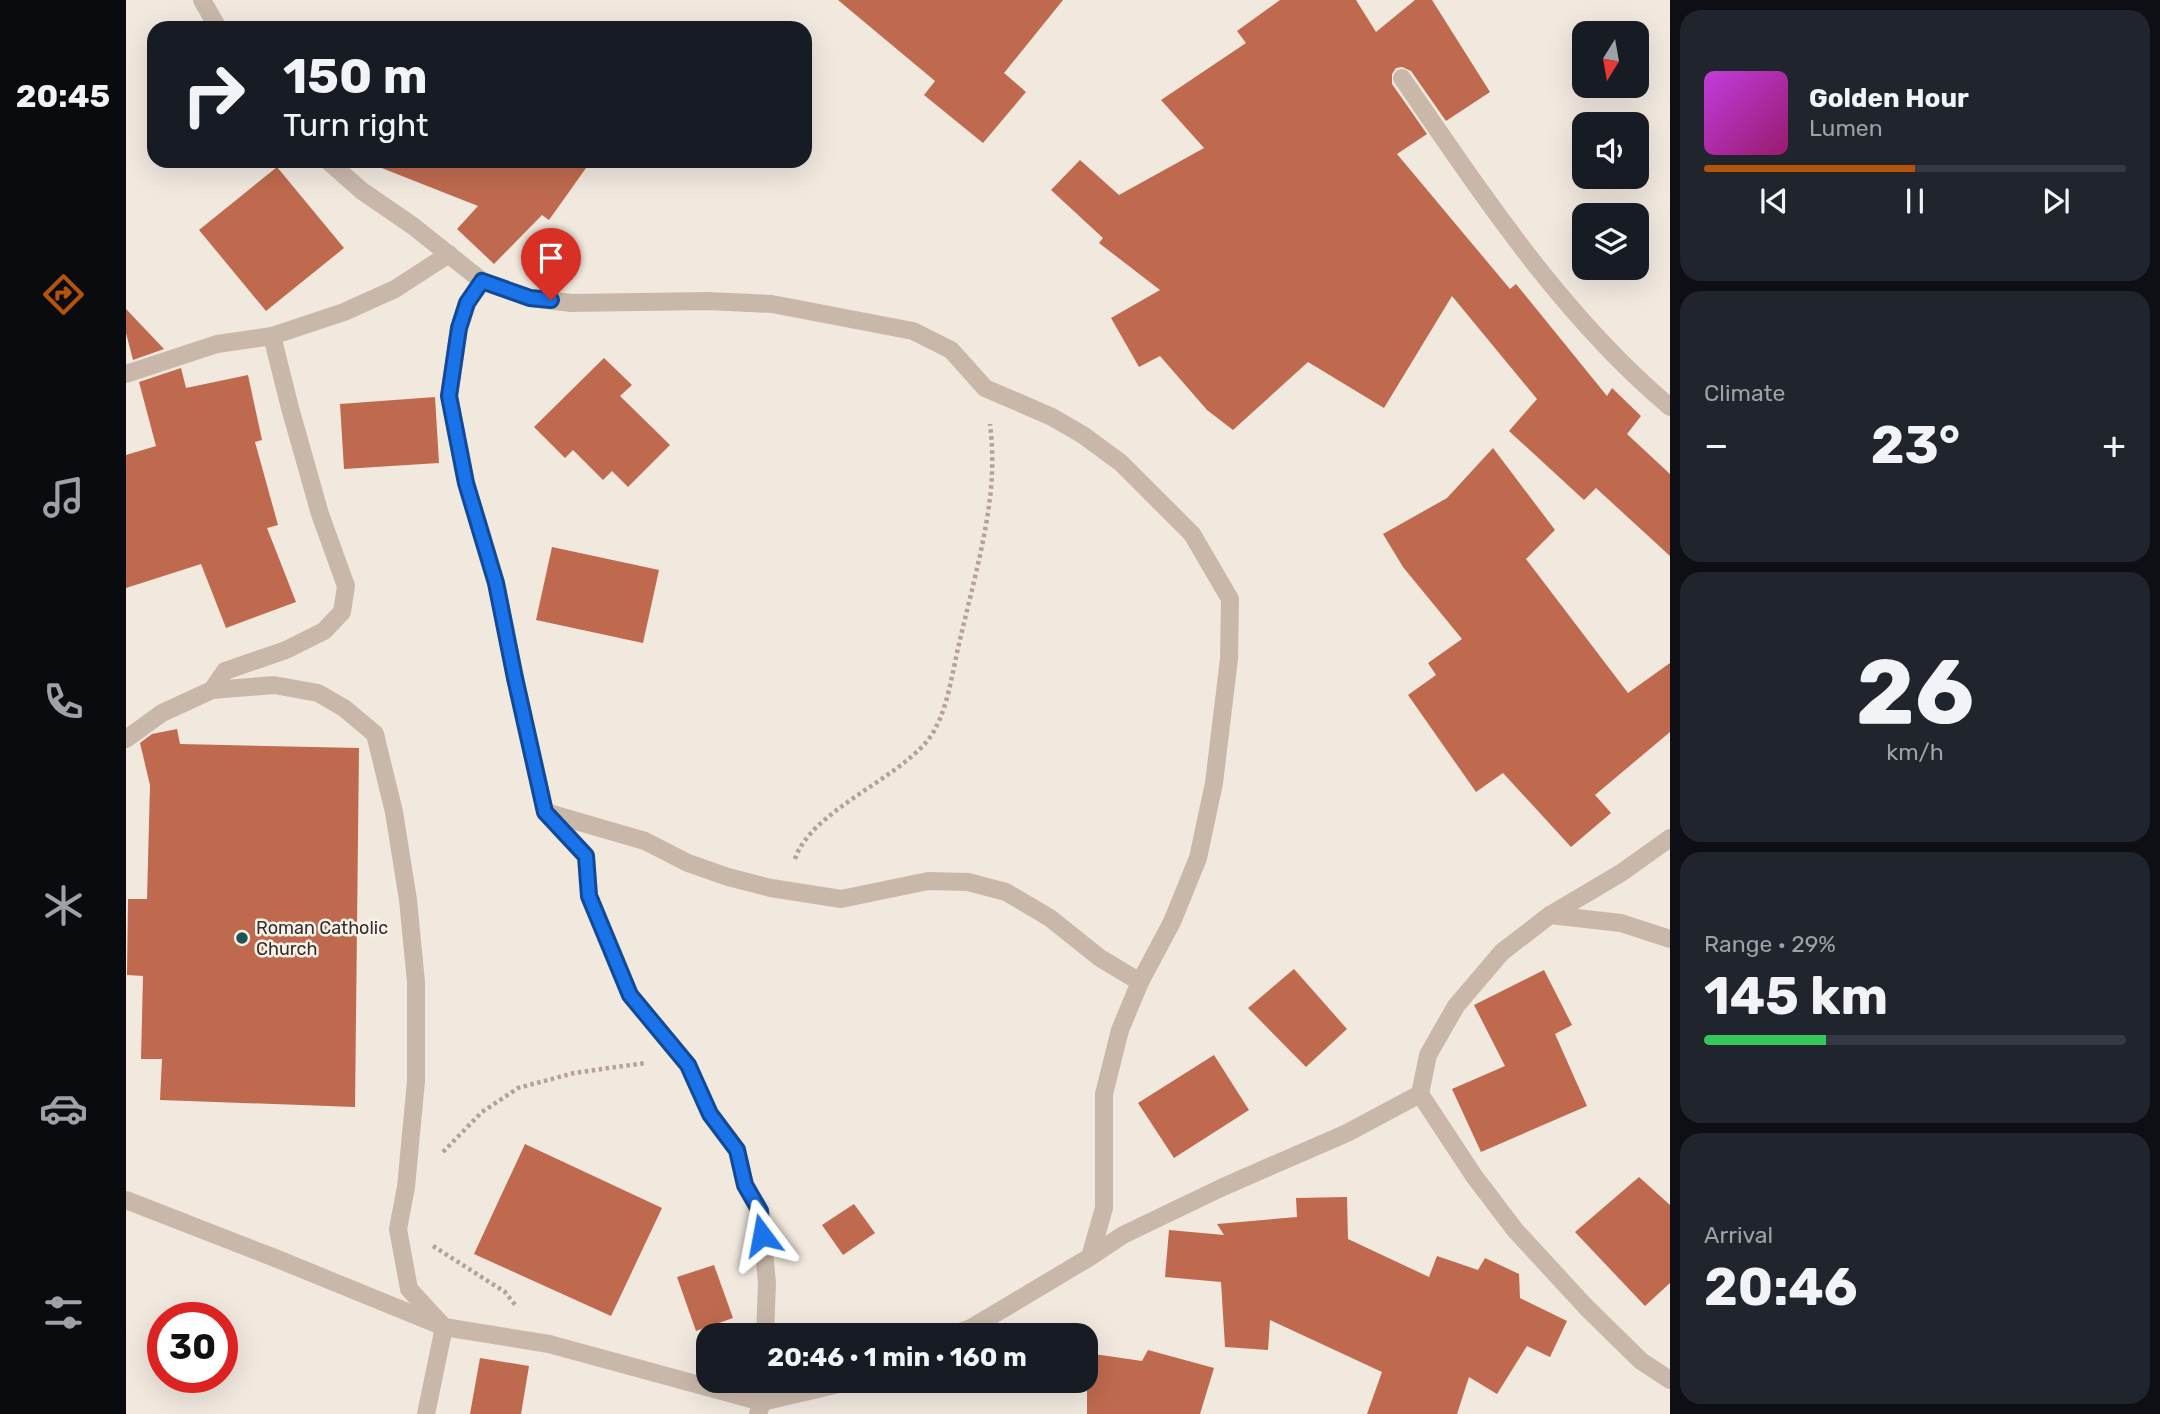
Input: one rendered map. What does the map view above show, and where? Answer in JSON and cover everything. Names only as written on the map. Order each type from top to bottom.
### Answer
[{"type":"street","points":[[202,0],[214,21]]},
{"type":"street","points":[[1402,78],[1540,273],[1598,338],[1670,407]]},
{"type":"street","points":[[336,168],[362,191],[482,281],[530,298],[571,303],[707,301],[772,304],[913,331],[951,350],[985,388],[1052,417],[1083,435],[1121,463],[1192,534],[1230,599],[1227,673],[1214,783],[1198,858],[1172,922],[1140,982],[1120,1030],[1104,1094],[1104,1208],[1090,1257]]},
{"type":"street","points":[[126,374],[218,344],[272,336],[344,312],[395,289],[449,254]]},
{"type":"street","points":[[482,281],[467,303],[459,328],[449,396],[466,483],[496,583],[545,812],[586,856],[589,896],[630,995],[688,1065],[710,1114],[737,1150],[745,1185],[760,1211],[767,1283],[765,1323]]},
{"type":"street","points":[[212,690],[225,671],[285,650],[324,631],[342,612],[346,586],[317,502],[272,336]]},
{"type":"street","points":[[126,739],[162,713],[212,690],[274,685],[318,693],[344,708],[375,734],[394,812],[408,900],[416,982],[416,1080],[406,1187],[398,1229],[409,1289],[444,1327]]},
{"type":"street","points":[[545,812],[645,841],[688,863],[728,877],[841,899],[928,881],[968,881],[1006,892],[1050,918],[1100,957],[1140,982]]},
{"type":"street","points":[[1670,838],[1621,873],[1550,915],[1502,952],[1455,1006],[1428,1055],[1420,1094],[1474,1175],[1515,1230],[1586,1307],[1641,1361],[1670,1380]]},
{"type":"street","points":[[1550,915],[1621,923],[1670,939]]},
{"type":"street","points":[[979,1323],[1123,1235],[1346,1133],[1420,1094]]},
{"type":"street","points":[[126,1200],[444,1327],[549,1344],[760,1408],[809,1393]]},
{"type":"street","points":[[426,1414],[444,1327]]},
{"type":"path","points":[[786,890],[797,854],[809,834],[829,816],[904,762],[929,739],[942,713],[973,585],[990,498],[993,444],[985,388]]},
{"type":"path","points":[[406,1187],[482,1112],[518,1088],[574,1073],[641,1063],[688,1065]]},
{"type":"path","points":[[398,1229],[446,1253],[505,1292],[549,1344]]},
{"type":"building","points":[[838,0],[1063,0],[1004,73],[1026,92],[983,143],[924,95],[935,81]]},
{"type":"building","points":[[1280,0],[1356,0],[1376,32],[1415,0],[1432,0],[1490,92],[1446,121],[1411,71],[1402,67],[1396,68],[1392,74],[1392,84],[1427,134],[1397,154],[1510,289],[1516,284],[1607,396],[1612,388],[1641,416],[1627,434],[1670,474],[1670,556],[1596,488],[1584,500],[1509,431],[1537,399],[1452,296],[1384,408],[1308,362],[1233,430],[1207,410],[1160,356],[1139,367],[1111,318],[1160,290],[1099,243],[1103,238],[1051,190],[1080,160],[1119,195],[1204,148],[1161,100],[1246,43],[1237,31]]},
{"type":"building","points":[[278,168],[344,248],[266,311],[199,230]]},
{"type":"building","points":[[382,168],[586,168],[549,220],[542,215],[494,264],[457,229],[478,206]]},
{"type":"building","points":[[126,309],[164,349],[133,360],[126,333]]},
{"type":"building","points":[[604,358],[632,385],[620,396],[670,445],[628,487],[612,471],[603,480],[573,450],[565,458],[534,427]]},
{"type":"building","points":[[181,368],[186,388],[248,375],[262,440],[255,442],[278,525],[267,528],[296,602],[226,628],[201,564],[126,588],[126,455],[156,446],[139,382]]},
{"type":"building","points":[[435,397],[439,463],[344,469],[340,404]]},
{"type":"building","points":[[1493,448],[1555,530],[1526,559],[1628,693],[1670,663],[1670,732],[1595,795],[1611,813],[1571,847],[1503,773],[1476,792],[1408,695],[1436,675],[1428,663],[1462,639],[1403,567],[1383,534],[1447,498]]},
{"type":"building","points":[[552,547],[659,570],[643,643],[536,620]]},
{"type":"building","name":"Roman Catholic Church","points":[[177,729],[180,744],[359,748],[355,1107],[160,1100],[162,1059],[141,1059],[143,976],[127,975],[128,899],[147,899],[150,785],[140,743],[152,734]]},
{"type":"building","points":[[1294,969],[1347,1029],[1306,1067],[1248,1008]]},
{"type":"building","points":[[1544,970],[1572,1025],[1555,1034],[1587,1106],[1481,1152],[1452,1089],[1505,1066],[1474,1005]]},
{"type":"building","points":[[1214,1055],[1249,1110],[1174,1158],[1138,1103]]},
{"type":"building","points":[[525,1144],[662,1208],[611,1316],[474,1254]]},
{"type":"building","points":[[1639,1177],[1670,1205],[1670,1283],[1645,1306],[1575,1232]]},
{"type":"building","points":[[1347,1197],[1348,1239],[1429,1277],[1437,1256],[1478,1270],[1485,1258],[1519,1274],[1520,1298],[1567,1321],[1550,1357],[1527,1346],[1497,1394],[1469,1377],[1457,1414],[1367,1414],[1382,1372],[1270,1320],[1268,1350],[1225,1347],[1221,1282],[1165,1277],[1169,1230],[1224,1235],[1217,1224],[1297,1217],[1296,1198]]},
{"type":"building","points":[[854,1204],[875,1233],[843,1255],[822,1225]]},
{"type":"building","points":[[714,1265],[733,1318],[719,1323],[696,1323],[696,1331],[677,1277]]},
{"type":"building","points":[[1148,1350],[1214,1368],[1200,1414],[1087,1414],[1087,1393],[1098,1393],[1098,1355],[1142,1361]]},
{"type":"building","points":[[480,1358],[529,1366],[521,1414],[470,1414]]},
{"type":"place","name":"Roman Catholic Church","points":[[242,938]]},
{"type":"route","points":[[551,300],[530,298],[482,281],[467,303],[459,328],[449,396],[466,483],[496,583],[545,812],[586,856],[589,896],[630,995],[688,1065],[710,1114],[737,1150],[745,1185],[760,1211],[762,1235]]}]
